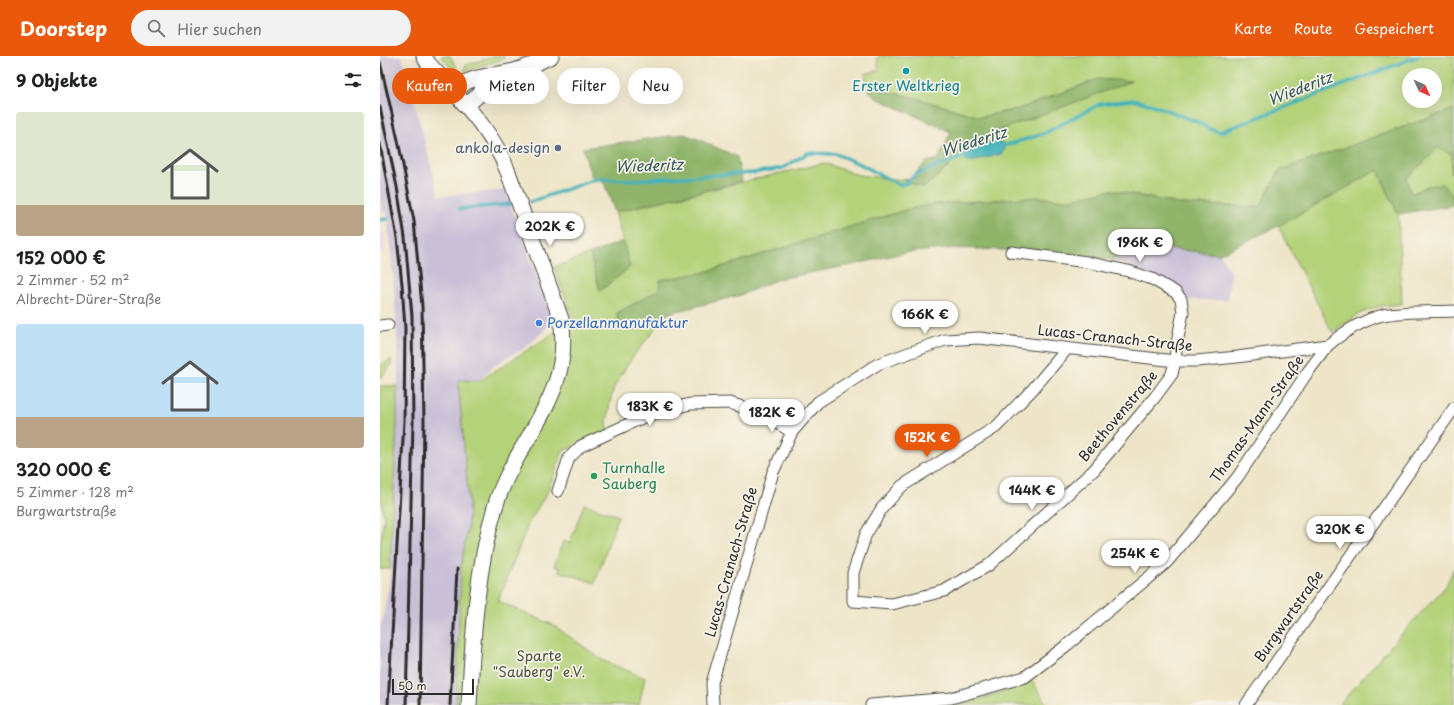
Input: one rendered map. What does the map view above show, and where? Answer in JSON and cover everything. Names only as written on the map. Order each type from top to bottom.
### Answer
[{"type":"main road","points":[[424,56],[432,68]]},
{"type":"main road","points":[[521,68],[532,65],[551,56]]},
{"type":"main road","points":[[470,705],[474,621],[482,567],[494,509],[506,476],[554,391],[560,374],[564,336],[561,319],[504,160],[489,134],[466,106],[475,98]]},
{"type":"street","name":"Beethovenstraße","points":[[1011,252],[1087,262],[1128,271],[1152,279],[1175,292],[1181,299],[1183,312],[1172,374],[1094,470],[989,566],[944,591],[892,604],[853,601],[854,573],[866,534],[882,508],[902,486],[996,427],[1032,390],[1067,349]]},
{"type":"street","name":"Lucas-Cranach-Straße","points":[[713,705],[712,683],[773,472],[792,432],[818,402],[878,364],[945,340],[979,338],[1175,361],[1198,361],[1328,345],[1363,322],[1382,315],[1454,311]]},
{"type":"street","name":"Thomas-Mann-Straße","points":[[870,705],[951,698],[1025,677],[1067,645],[1166,563],[1237,478],[1307,373],[1328,345]]},
{"type":"street","points":[[558,491],[569,458],[581,446],[648,415],[690,404],[730,403],[763,414],[792,432]]},
{"type":"street","name":"Burgwartstraße","points":[[1246,705],[1454,408]]},
{"type":"shaded area","points":[[380,56],[402,56],[405,68],[392,68],[392,104],[415,104],[439,196],[505,190],[553,319],[541,334],[519,352],[518,351],[492,367],[479,381],[459,380],[469,503],[468,528],[461,566],[456,705],[380,705],[380,627],[389,585],[398,377],[397,328],[389,225],[387,211],[382,212],[380,197]]},
{"type":"shaded area","points":[[383,230],[385,251],[380,255],[380,231]]},
{"type":"shaded area","points":[[1142,246],[1220,254],[1231,273],[1228,300],[1188,300],[1176,288],[1133,268],[1111,260]]},
{"type":"green space","points":[[441,56],[450,56],[457,67],[451,68]]},
{"type":"green space","points":[[496,56],[504,56],[504,59],[467,70],[467,68],[465,68],[466,65]]},
{"type":"green space","name":"Sparte \"Sauberg\" e.V.","points":[[881,56],[1454,56],[1454,109],[1279,171],[1260,207],[1178,204],[1112,190],[1066,200],[1038,197],[934,204],[905,210],[702,273],[660,280],[659,290],[617,313],[620,329],[666,315],[631,359],[614,387],[607,422],[608,433],[563,451],[547,493],[529,522],[498,601],[553,625],[604,661],[645,678],[639,705],[456,705],[461,566],[468,528],[469,503],[458,380],[479,381],[574,320],[554,267],[590,254],[600,291],[630,267],[615,212],[824,163],[858,175],[904,180],[923,188],[952,164],[967,141],[1006,128],[1098,79],[1019,109],[980,117],[916,98],[884,91],[868,90],[865,74],[879,70],[877,58]]},
{"type":"green space","points":[[1098,79],[1132,81],[967,141],[952,164],[923,188],[904,180],[912,178],[926,162],[938,159],[951,132],[876,98],[868,90],[884,91],[916,98],[980,117],[1019,109]]},
{"type":"green space","points":[[1454,109],[1454,174],[1451,172],[1452,154],[1438,148],[1407,178],[1411,194],[1428,186],[1442,184],[1453,196],[1454,205],[1398,214],[1378,170],[1278,226],[1220,254],[1142,246],[1111,260],[1026,251],[954,248],[903,253],[852,265],[778,279],[741,295],[677,311],[619,329],[617,313],[659,290],[660,280],[702,273],[905,210],[934,204],[1038,197],[1066,200],[1112,190],[1178,204],[1260,207],[1279,171]]},
{"type":"green space","points":[[684,134],[737,157],[742,181],[615,212],[604,183],[591,176],[583,148]]},
{"type":"green space","points":[[1438,148],[1452,153],[1451,172],[1454,174],[1454,202],[1453,196],[1428,186],[1411,195],[1407,178]]},
{"type":"green space","points":[[1378,170],[1398,214],[1402,304],[1380,306],[1359,314],[1332,332],[1278,226]]},
{"type":"green space","points":[[623,241],[630,267],[600,291],[590,254]]},
{"type":"green space","points":[[391,359],[392,365],[380,378],[380,366]]},
{"type":"green space","points":[[380,386],[397,386],[397,421],[390,569],[380,569],[380,550],[384,517],[380,492]]},
{"type":"green space","points":[[584,504],[618,516],[595,583],[559,571],[560,568],[554,566],[563,541],[570,543]]},
{"type":"green space","points":[[1454,568],[1454,705],[1339,705],[1394,642],[1446,586]]},
{"type":"green space","points":[[1032,681],[1047,705],[945,705],[969,703]]},
{"type":"water","points":[[998,140],[1004,144],[1005,149],[1001,154],[968,163],[964,152],[965,148]]},
{"type":"waterway","name":"Wiederitz","points":[[1000,147],[1043,134],[1100,104],[1133,100],[1153,105],[1220,132],[1419,56]]},
{"type":"waterway","name":"Wiederitz","points":[[530,202],[596,179],[631,180],[753,173],[783,168],[808,153],[836,154],[860,164],[899,185],[907,183],[916,174],[969,155]]},
{"type":"waterway","name":"Wiederitz","points":[[460,209],[511,204]]},
{"type":"waterway","name":"Wiederitz","points":[[380,220],[387,219]]},
{"type":"railway","points":[[380,62],[398,140],[414,221],[422,306],[424,422],[420,705]]},
{"type":"railway","points":[[380,107],[397,187],[405,237],[412,316],[413,422],[406,705]]},
{"type":"railway","points":[[380,144],[397,238],[405,328],[404,421],[388,705]]},
{"type":"railway","points":[[450,705],[457,569]]},
{"type":"place","name":"Erster Weltkrieg","points":[[906,71]]},
{"type":"place","name":"ankola-design","points":[[558,148]]},
{"type":"place","name":"Porzellanmanufaktur","points":[[539,323]]},
{"type":"place","name":"Turnhalle Sauberg","points":[[594,476]]}]
